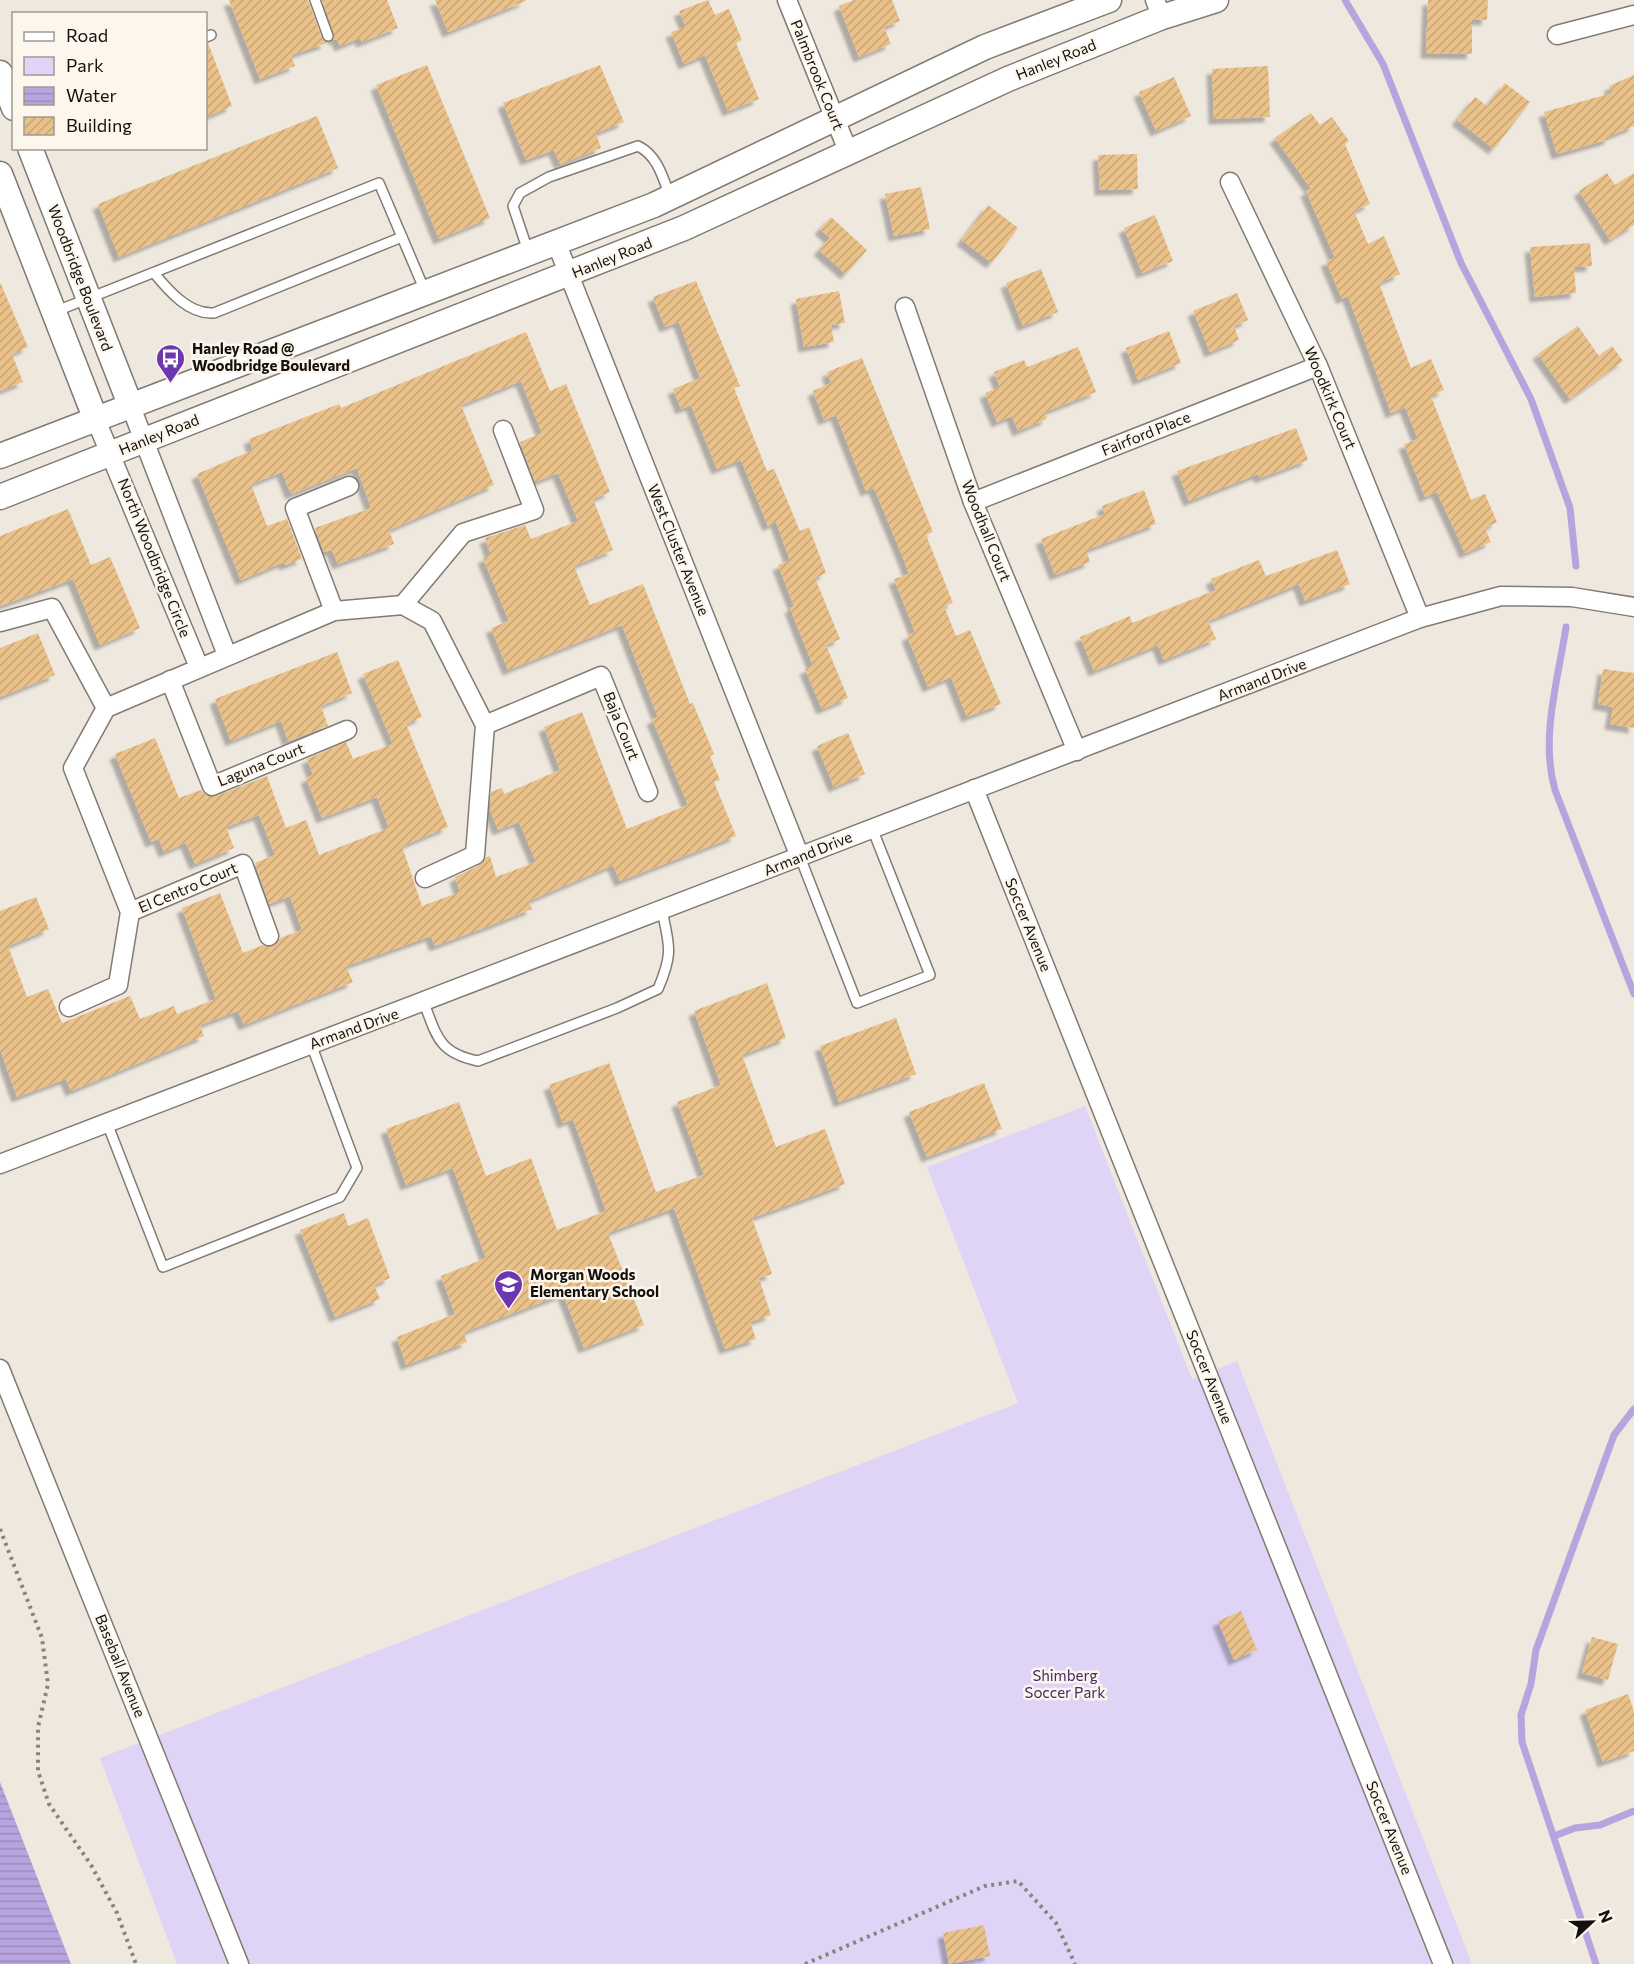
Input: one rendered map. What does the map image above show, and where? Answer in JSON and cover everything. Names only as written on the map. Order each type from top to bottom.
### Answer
[{"type":"main road","points":[[0,456],[670,197],[985,47],[1109,0]]},
{"type":"main road","name":"Hanley Road","points":[[0,497],[684,228],[1158,9],[1216,0]]},
{"type":"main road","points":[[0,74],[12,103]]},
{"type":"main road","name":"Woodbridge Boulevard","points":[[31,150],[131,407]]},
{"type":"main road","points":[[0,174],[96,420]]},
{"type":"street","name":"Palmbrook Court","points":[[787,0],[848,151]]},
{"type":"street","points":[[1557,34],[1634,15]]},
{"type":"street","name":"Woodkirk Court","points":[[1230,182],[1318,366],[1420,618]]},
{"type":"street","name":"West Cluster Avenue","points":[[556,242],[800,857]]},
{"type":"street","name":"Woodhall Court","points":[[905,307],[974,502],[1077,751]]},
{"type":"street","name":"Fairford Place","points":[[974,502],[1318,366]]},
{"type":"street","points":[[131,407],[227,655]]},
{"type":"street","name":"North Woodbridge Circle","points":[[96,420],[196,668]]},
{"type":"street","points":[[403,605],[463,533],[534,510],[503,430]]},
{"type":"street","points":[[333,611],[295,508],[349,486]]},
{"type":"street","name":"Armand Drive","points":[[2,1159],[107,1123],[424,1003],[1420,618],[1501,596],[1572,597],[1634,607]]},
{"type":"street","points":[[69,1006],[118,985],[130,912],[73,768],[106,708],[333,611],[403,605],[432,621],[485,725],[475,855],[425,878]]},
{"type":"street","points":[[0,622],[52,608],[106,708]]},
{"type":"street","name":"Baja Court","points":[[485,725],[601,676],[648,792]]},
{"type":"street","name":"Laguna Court","points":[[170,680],[212,786],[347,730]]},
{"type":"street","name":"Soccer Avenue","points":[[974,789],[1443,1964]]},
{"type":"street","name":"El Centro Court","points":[[130,912],[243,864],[269,936]]},
{"type":"street","name":"Baseball Avenue","points":[[0,1369],[239,1964]]},
{"type":"lane","points":[[315,0],[328,36]]},
{"type":"lane","points":[[528,251],[513,206],[520,193],[549,177],[638,146],[648,151],[659,168],[670,197]]},
{"type":"lane","points":[[54,312],[379,183],[425,291]]},
{"type":"lane","points":[[154,273],[178,300],[207,313],[214,312],[402,237]]},
{"type":"lane","points":[[800,857],[857,1004],[930,975],[872,828]]},
{"type":"lane","points":[[424,1003],[439,1042],[457,1057],[478,1060],[617,1008],[658,989],[668,966],[671,950],[662,911]]},
{"type":"lane","points":[[107,1123],[164,1267],[340,1197],[357,1168],[311,1044]]},
{"type":"path","points":[[0,1529],[42,1638],[48,1684],[38,1727],[38,1771],[49,1804],[91,1865],[117,1913],[136,1964]]},
{"type":"path","points":[[806,1964],[985,1886],[1018,1881],[1056,1923],[1074,1964]]},
{"type":"green space","name":"Shimberg Soccer Park","points":[[1085,1106],[1192,1379],[1237,1361],[1472,1964],[177,1964],[100,1758],[1018,1403],[927,1167]]},
{"type":"water","points":[[0,1782],[71,1964],[0,1964]]},
{"type":"building","points":[[229,0],[308,0],[322,38],[327,43],[291,55],[295,66],[260,79]]},
{"type":"building","points":[[322,0],[387,0],[398,28],[362,42],[360,38],[340,46],[337,39],[333,40],[334,34]]},
{"type":"building","points":[[435,0],[525,0],[526,1],[448,32]]},
{"type":"building","points":[[708,0],[715,15],[729,9],[742,40],[736,43],[759,99],[728,111],[705,55],[684,64],[671,32],[686,27],[679,11]]},
{"type":"building","points":[[854,0],[892,0],[900,21],[884,27],[891,44],[859,57],[839,6]]},
{"type":"building","points":[[1428,0],[1488,0],[1487,20],[1472,19],[1472,54],[1426,53]]},
{"type":"building","points":[[207,44],[232,106],[207,117]]},
{"type":"building","points":[[427,65],[490,218],[439,239],[376,85]]},
{"type":"building","points":[[600,65],[624,122],[596,133],[601,148],[560,164],[554,150],[526,160],[503,103]]},
{"type":"building","points":[[1268,66],[1270,117],[1214,119],[1212,69]]},
{"type":"building","points":[[1634,75],[1634,126],[1609,136],[1610,139],[1557,154],[1544,112],[1612,93],[1609,86]]},
{"type":"building","points":[[1174,77],[1191,116],[1156,131],[1139,92]]},
{"type":"building","points":[[1505,83],[1530,102],[1494,149],[1457,120],[1475,97],[1487,106]]},
{"type":"building","points":[[1311,113],[1320,125],[1332,117],[1349,141],[1345,144],[1370,204],[1354,211],[1368,244],[1384,236],[1400,274],[1379,283],[1411,368],[1431,359],[1444,390],[1431,396],[1471,500],[1485,494],[1497,522],[1485,528],[1491,542],[1465,553],[1437,492],[1425,497],[1404,444],[1418,439],[1405,407],[1391,413],[1348,296],[1342,299],[1326,261],[1335,258],[1306,191],[1311,189],[1275,138]]},
{"type":"building","points":[[317,116],[338,168],[119,257],[98,204]]},
{"type":"building","points":[[1137,154],[1138,189],[1100,190],[1098,155]]},
{"type":"building","points":[[1607,173],[1615,185],[1634,173],[1634,225],[1610,240],[1579,191]]},
{"type":"building","points":[[921,187],[930,229],[894,236],[885,194]]},
{"type":"building","points":[[988,205],[1018,228],[992,263],[962,240]]},
{"type":"building","points":[[1155,215],[1173,261],[1142,273],[1124,228]]},
{"type":"building","points":[[831,217],[867,250],[846,274],[819,250],[830,238],[820,229]]},
{"type":"building","points":[[1590,243],[1592,266],[1574,267],[1576,293],[1535,297],[1530,247]]},
{"type":"building","points":[[1041,269],[1058,312],[1023,326],[1006,283]]},
{"type":"building","points":[[696,281],[740,386],[734,388],[767,471],[774,469],[800,531],[809,527],[826,573],[815,578],[840,639],[826,645],[848,698],[822,709],[805,669],[813,666],[790,608],[794,606],[778,565],[790,560],[776,522],[768,526],[741,460],[717,469],[691,405],[681,409],[673,389],[700,378],[679,322],[665,327],[653,297]]},
{"type":"building","points":[[0,282],[28,347],[12,354],[23,382],[0,391]]},
{"type":"building","points":[[839,291],[845,323],[831,325],[834,342],[804,347],[796,299]]},
{"type":"building","points":[[1237,293],[1248,320],[1234,326],[1239,340],[1210,352],[1193,311]]},
{"type":"building","points":[[1578,326],[1599,356],[1612,346],[1623,361],[1570,399],[1538,354]]},
{"type":"building","points":[[1169,331],[1181,363],[1138,380],[1126,348]]},
{"type":"building","points":[[526,332],[550,391],[566,384],[610,492],[593,499],[613,550],[574,566],[590,605],[643,584],[690,704],[693,703],[714,754],[710,756],[720,780],[714,782],[736,836],[620,881],[613,865],[529,901],[532,909],[489,926],[435,946],[431,936],[346,966],[353,982],[244,1025],[238,1011],[200,1025],[204,1036],[71,1091],[66,1079],[17,1097],[0,1049],[0,911],[36,897],[49,929],[8,946],[27,997],[48,989],[62,1023],[130,996],[140,1019],[174,1006],[177,1014],[216,999],[182,908],[220,893],[243,953],[263,945],[273,946],[280,938],[302,930],[290,896],[269,904],[255,863],[275,855],[259,815],[226,827],[234,848],[195,864],[186,843],[164,852],[159,839],[151,842],[115,754],[155,738],[179,798],[201,790],[206,795],[216,796],[267,776],[286,828],[306,820],[319,855],[389,828],[377,797],[322,818],[306,778],[313,775],[307,759],[346,742],[353,759],[393,744],[363,674],[398,660],[422,717],[406,724],[448,827],[402,846],[422,906],[460,892],[455,877],[480,865],[486,857],[490,856],[496,877],[536,862],[519,822],[498,830],[490,809],[491,792],[502,788],[504,794],[560,770],[544,727],[582,712],[627,829],[688,805],[652,719],[658,717],[622,625],[508,670],[491,628],[509,621],[483,558],[491,555],[485,538],[525,525],[531,539],[578,521],[558,473],[535,482],[520,442],[542,433],[521,381],[461,405],[494,485],[389,530],[394,544],[338,564],[332,550],[324,552],[315,528],[371,508],[357,468],[291,494],[282,472],[251,484],[267,526],[287,519],[302,559],[285,565],[284,562],[241,580],[197,474],[253,450],[249,439],[339,404],[341,408]]},
{"type":"building","points":[[1078,347],[1096,392],[1045,412],[1047,419],[1018,431],[1012,416],[997,422],[985,393],[1000,387],[994,372],[1024,360],[1027,367]]},
{"type":"building","points":[[862,358],[933,532],[926,535],[953,603],[944,606],[956,636],[970,630],[1001,704],[967,717],[951,677],[928,687],[907,636],[915,632],[894,579],[909,574],[904,560],[874,488],[866,491],[836,415],[824,420],[813,391],[831,383],[827,372]]},
{"type":"building","points":[[1296,428],[1308,460],[1260,478],[1258,474],[1189,501],[1177,471]]},
{"type":"building","points":[[1144,490],[1156,524],[1086,550],[1090,562],[1055,575],[1041,539],[1105,514],[1102,506]]},
{"type":"building","points":[[68,509],[91,565],[110,557],[140,628],[100,645],[73,579],[0,606],[0,536]]},
{"type":"building","points":[[1337,550],[1350,584],[1305,601],[1299,584],[1208,621],[1216,639],[1164,660],[1158,645],[1094,671],[1080,637],[1130,616],[1132,623],[1216,590],[1211,579],[1259,560],[1266,576]]},
{"type":"building","points":[[38,633],[55,675],[0,697],[0,648]]},
{"type":"building","points":[[337,652],[352,693],[321,706],[328,726],[288,741],[281,721],[231,741],[215,699]]},
{"type":"building","points":[[1603,669],[1634,673],[1634,728],[1610,724],[1613,707],[1598,704]]},
{"type":"building","points":[[848,733],[865,774],[834,787],[817,746]]},
{"type":"building","points":[[767,983],[786,1038],[742,1055],[776,1147],[825,1129],[845,1184],[752,1218],[772,1274],[759,1278],[771,1315],[750,1322],[756,1339],[725,1349],[674,1208],[608,1233],[644,1325],[584,1348],[563,1294],[464,1332],[467,1342],[406,1365],[397,1337],[455,1314],[441,1276],[486,1258],[453,1168],[406,1185],[386,1129],[459,1102],[486,1176],[531,1158],[557,1230],[606,1211],[573,1119],[563,1123],[549,1085],[609,1063],[656,1192],[704,1175],[677,1102],[721,1085],[694,1011]]},
{"type":"building","points":[[896,1018],[916,1074],[839,1102],[820,1046]]},
{"type":"building","points":[[984,1083],[1002,1129],[927,1157],[909,1112]]},
{"type":"building","points":[[344,1213],[348,1226],[368,1218],[390,1278],[374,1285],[380,1299],[335,1317],[300,1230]]},
{"type":"building","points":[[1241,1611],[1257,1650],[1234,1660],[1218,1621]]},
{"type":"building","points":[[1592,1637],[1618,1644],[1608,1680],[1582,1673]]},
{"type":"building","points":[[1628,1694],[1634,1711],[1634,1751],[1603,1762],[1585,1710]]},
{"type":"building","points":[[984,1925],[990,1956],[949,1964],[943,1933]]},
{"type":"waterway","points":[[1345,0],[1383,64],[1461,263],[1531,399],[1570,508],[1576,566]]},
{"type":"waterway","points":[[1566,627],[1552,709],[1549,750],[1551,770],[1555,790],[1634,994]]},
{"type":"waterway","points":[[1596,1964],[1522,1742],[1521,1715],[1531,1684],[1536,1650],[1614,1435],[1634,1409]]},
{"type":"waterway","points":[[1554,1836],[1575,1828],[1600,1825],[1634,1811]]},
{"type":"place","name":"Hanley Road @ Woodbridge Boulevard","points":[[171,384]]},
{"type":"place","name":"Morgan Woods Elementary School","points":[[509,1310]]}]
